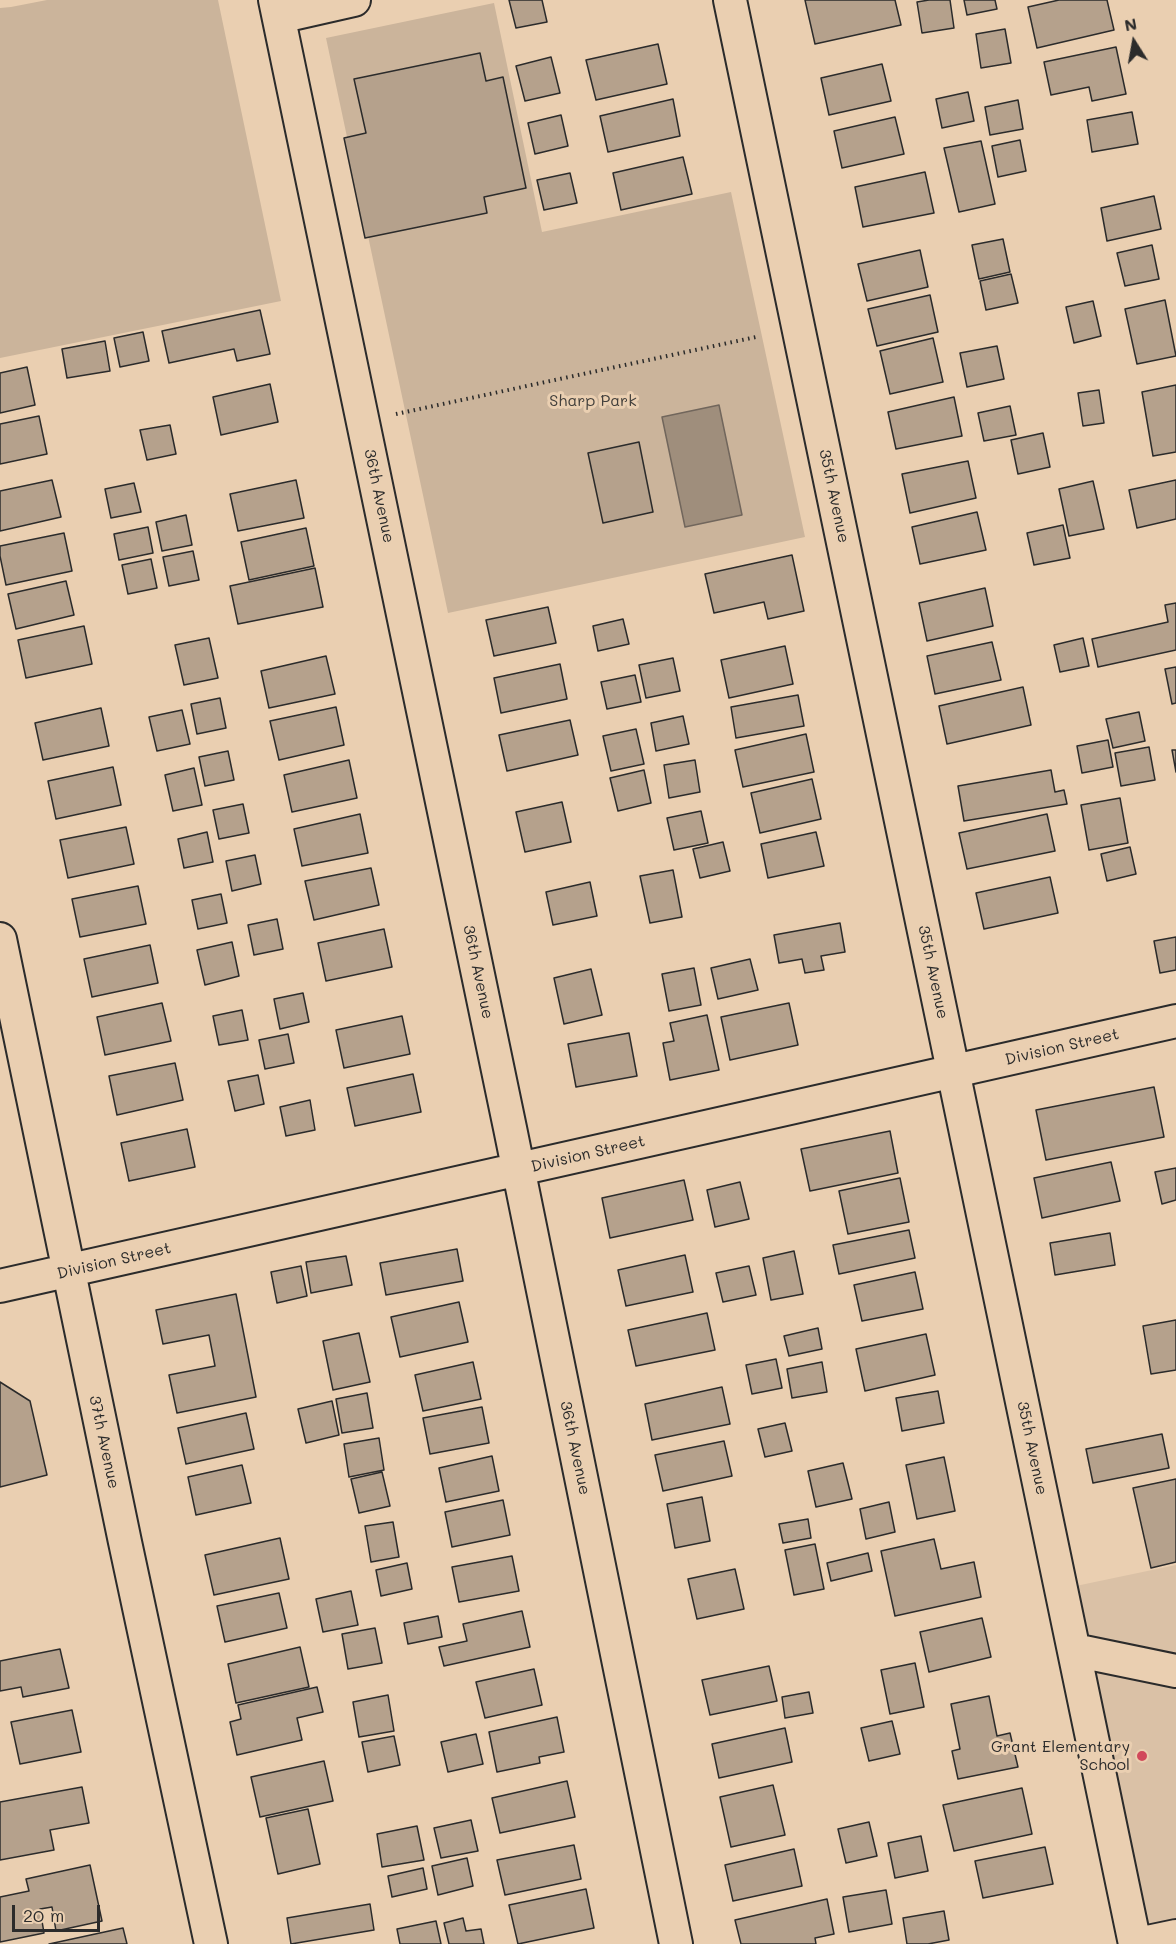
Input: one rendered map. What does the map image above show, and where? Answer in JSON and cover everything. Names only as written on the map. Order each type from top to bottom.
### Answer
[{"type":"street","points":[[277,8],[354,0]]},
{"type":"street","name":"35th Avenue","points":[[730,0],[1137,1944]]},
{"type":"street","name":"36th Avenue","points":[[277,8],[519,1170],[676,1944]]},
{"type":"street","name":"37th Avenue","points":[[0,939],[211,1944]]},
{"type":"street","name":"Division Street","points":[[0,1286],[1176,1021]]},
{"type":"street","points":[[1074,1650],[1176,1671]]},
{"type":"street","points":[[1137,1944],[1176,1936]]},
{"type":"path","points":[[396,414],[756,338]]},
{"type":"shaded area","points":[[719,405],[742,515],[685,527],[662,417]]},
{"type":"shaded area","name":"Grant Elementary School","points":[[1176,1565],[1176,1926],[1145,1932],[1071,1587]]},
{"type":"green space","points":[[47,0],[218,0],[281,301],[0,358],[0,8]]},
{"type":"green space","name":"Sharp Park","points":[[494,3],[542,232],[731,192],[805,537],[448,613],[326,38]]},
{"type":"building","points":[[509,0],[542,0],[547,22],[516,28]]},
{"type":"building","points":[[805,0],[895,0],[901,25],[815,44]]},
{"type":"building","points":[[950,0],[954,28],[922,33],[917,2]]},
{"type":"building","points":[[964,0],[995,0],[997,9],[967,15]]},
{"type":"building","points":[[1059,0],[1107,0],[1114,30],[1037,48],[1028,7]]},
{"type":"building","points":[[1005,29],[1011,63],[981,68],[976,34]]},
{"type":"building","points":[[658,44],[667,84],[596,100],[586,60]]},
{"type":"building","points":[[1116,47],[1126,94],[1092,101],[1089,87],[1051,95],[1044,62]]},
{"type":"building","points":[[480,53],[486,81],[503,77],[526,188],[484,197],[487,213],[365,238],[344,138],[366,133],[354,79]]},
{"type":"building","points":[[551,57],[560,93],[525,101],[516,66]]},
{"type":"building","points":[[882,64],[891,101],[829,115],[821,78]]},
{"type":"building","points":[[968,92],[974,121],[942,128],[936,99]]},
{"type":"building","points":[[673,99],[680,136],[608,152],[600,116]]},
{"type":"building","points":[[1018,100],[1023,129],[990,135],[985,107]]},
{"type":"building","points":[[1132,112],[1138,144],[1092,152],[1087,120]]},
{"type":"building","points":[[561,115],[568,146],[535,154],[528,123]]},
{"type":"building","points":[[895,117],[904,154],[842,168],[834,131]]},
{"type":"building","points":[[1020,140],[1026,171],[998,177],[992,146]]},
{"type":"building","points":[[981,141],[995,204],[959,212],[944,148]]},
{"type":"building","points":[[683,157],[692,194],[621,210],[613,173]]},
{"type":"building","points":[[925,172],[934,213],[863,227],[855,187]]},
{"type":"building","points":[[570,173],[577,203],[544,210],[537,180]]},
{"type":"building","points":[[1154,196],[1161,229],[1107,241],[1101,208]]},
{"type":"building","points":[[1003,239],[1010,272],[979,279],[972,245]]},
{"type":"building","points":[[1152,245],[1159,279],[1125,286],[1117,253]]},
{"type":"building","points":[[920,250],[928,287],[867,301],[858,264]]},
{"type":"building","points":[[1011,274],[1018,303],[986,310],[980,281]]},
{"type":"building","points":[[930,295],[938,332],[877,346],[868,309]]},
{"type":"building","points":[[1165,300],[1176,356],[1137,364],[1125,309]]},
{"type":"building","points":[[1093,301],[1101,336],[1074,343],[1066,307]]},
{"type":"building","points":[[260,310],[270,354],[237,361],[234,349],[169,363],[162,331]]},
{"type":"building","points":[[143,332],[149,361],[120,367],[114,338]]},
{"type":"building","points":[[933,338],[943,382],[890,394],[880,351]]},
{"type":"building","points":[[105,341],[110,371],[67,378],[62,349]]},
{"type":"building","points":[[997,346],[1004,379],[967,387],[960,353]]},
{"type":"building","points":[[27,367],[35,405],[0,413],[0,373]]},
{"type":"building","points":[[270,384],[278,422],[221,435],[213,397]]},
{"type":"building","points":[[1176,385],[1176,452],[1153,456],[1142,392]]},
{"type":"building","points":[[1099,390],[1104,423],[1083,426],[1078,393]]},
{"type":"building","points":[[954,397],[962,436],[896,449],[888,412]]},
{"type":"building","points":[[1010,406],[1016,435],[984,441],[978,413]]},
{"type":"building","points":[[39,416],[47,454],[0,464],[0,424]]},
{"type":"building","points":[[170,425],[176,454],[147,460],[140,430]]},
{"type":"building","points":[[1043,433],[1050,467],[1018,474],[1011,440]]},
{"type":"building","points":[[639,442],[653,512],[603,523],[588,453]]},
{"type":"building","points":[[968,461],[976,498],[910,513],[902,474]]},
{"type":"building","points":[[52,480],[61,517],[0,531],[0,491]]},
{"type":"building","points":[[296,480],[304,518],[238,531],[230,494]]},
{"type":"building","points":[[1176,480],[1176,519],[1137,528],[1129,490]]},
{"type":"building","points":[[1093,481],[1104,529],[1069,536],[1059,489]]},
{"type":"building","points":[[134,483],[141,512],[111,518],[105,489]]},
{"type":"building","points":[[977,512],[986,550],[920,564],[912,527]]},
{"type":"building","points":[[186,515],[192,545],[162,551],[156,522]]},
{"type":"building","points":[[1063,525],[1070,558],[1034,565],[1027,533]]},
{"type":"building","points":[[148,527],[153,553],[119,560],[114,534]]},
{"type":"building","points":[[306,528],[314,566],[249,580],[241,542]]},
{"type":"building","points":[[64,533],[72,571],[6,585],[0,546]]},
{"type":"building","points":[[193,551],[199,580],[169,586],[163,557]]},
{"type":"building","points":[[792,555],[804,611],[768,619],[764,602],[714,613],[705,574]]},
{"type":"building","points":[[151,559],[157,588],[128,594],[122,565]]},
{"type":"building","points":[[315,568],[323,607],[238,624],[230,586]]},
{"type":"building","points":[[66,581],[74,615],[16,629],[8,594]]},
{"type":"building","points":[[985,588],[993,626],[927,641],[919,603]]},
{"type":"building","points":[[1176,603],[1176,650],[1098,667],[1092,639],[1168,622],[1165,605]]},
{"type":"building","points":[[548,607],[556,643],[494,656],[486,620]]},
{"type":"building","points":[[623,619],[629,644],[598,651],[593,626]]},
{"type":"building","points":[[84,626],[92,664],[26,678],[18,640]]},
{"type":"building","points":[[209,638],[218,678],[184,685],[175,645]]},
{"type":"building","points":[[1083,638],[1089,666],[1060,672],[1054,645]]},
{"type":"building","points":[[992,642],[1001,680],[935,694],[927,656]]},
{"type":"building","points":[[785,646],[793,684],[729,698],[721,660]]},
{"type":"building","points":[[326,656],[335,694],[269,708],[261,671]]},
{"type":"building","points":[[673,658],[680,691],[646,698],[639,665]]},
{"type":"building","points":[[560,664],[567,699],[501,713],[494,678]]},
{"type":"building","points":[[1176,667],[1176,703],[1172,704],[1165,669]]},
{"type":"building","points":[[635,675],[641,702],[607,709],[601,682]]},
{"type":"building","points":[[1023,687],[1031,725],[947,744],[939,706]]},
{"type":"building","points":[[798,695],[804,726],[736,738],[731,707]]},
{"type":"building","points":[[220,698],[226,728],[197,734],[191,704]]},
{"type":"building","points":[[336,707],[344,745],[279,760],[270,721]]},
{"type":"building","points":[[101,708],[109,746],[43,760],[35,723]]},
{"type":"building","points":[[182,710],[190,744],[157,751],[149,717]]},
{"type":"building","points":[[1139,712],[1145,741],[1113,748],[1106,719]]},
{"type":"building","points":[[683,716],[689,744],[656,751],[651,723]]},
{"type":"building","points":[[570,720],[578,755],[507,771],[499,735]]},
{"type":"building","points":[[636,729],[644,764],[611,771],[603,736]]},
{"type":"building","points":[[806,734],[814,772],[743,787],[735,750]]},
{"type":"building","points":[[1108,740],[1113,767],[1082,773],[1077,746]]},
{"type":"building","points":[[1149,747],[1155,780],[1121,786],[1115,753]]},
{"type":"building","points":[[1172,750],[1176,750],[1176,772]]},
{"type":"building","points":[[228,751],[234,780],[205,786],[199,757]]},
{"type":"building","points":[[349,760],[357,798],[292,812],[284,775]]},
{"type":"building","points":[[695,760],[700,792],[669,798],[664,765]]},
{"type":"building","points":[[113,767],[121,805],[56,819],[48,781]]},
{"type":"building","points":[[194,768],[202,805],[173,811],[165,775]]},
{"type":"building","points":[[644,770],[651,803],[618,811],[610,778]]},
{"type":"building","points":[[1051,770],[1055,792],[1064,790],[1067,804],[964,821],[958,786]]},
{"type":"building","points":[[812,779],[821,819],[760,833],[751,793]]},
{"type":"building","points":[[1120,798],[1128,843],[1089,850],[1081,805]]},
{"type":"building","points":[[562,802],[571,842],[525,852],[516,812]]},
{"type":"building","points":[[243,804],[249,833],[219,839],[213,810]]},
{"type":"building","points":[[701,811],[708,843],[674,850],[667,818]]},
{"type":"building","points":[[360,814],[368,853],[302,866],[294,829]]},
{"type":"building","points":[[1047,814],[1055,851],[967,869],[959,833]]},
{"type":"building","points":[[126,827],[134,864],[68,878],[60,840]]},
{"type":"building","points":[[207,832],[213,862],[184,868],[178,839]]},
{"type":"building","points":[[816,832],[824,866],[768,878],[761,844]]},
{"type":"building","points":[[723,842],[730,871],[700,878],[693,849]]},
{"type":"building","points":[[1130,847],[1136,874],[1107,881],[1101,854]]},
{"type":"building","points":[[255,855],[261,884],[232,891],[226,861]]},
{"type":"building","points":[[371,868],[379,905],[314,920],[305,881]]},
{"type":"building","points":[[673,870],[682,917],[650,923],[640,876]]},
{"type":"building","points":[[1050,877],[1058,913],[984,929],[976,893]]},
{"type":"building","points":[[590,882],[597,916],[553,925],[546,892]]},
{"type":"building","points":[[138,886],[146,924],[80,937],[72,899]]},
{"type":"building","points":[[221,894],[227,923],[198,929],[192,900]]},
{"type":"building","points":[[277,919],[283,949],[254,955],[248,925]]},
{"type":"building","points":[[840,923],[845,952],[821,956],[824,970],[805,973],[802,959],[779,963],[774,935]]},
{"type":"building","points":[[384,929],[392,967],[326,981],[318,943]]},
{"type":"building","points":[[1176,937],[1176,970],[1160,973],[1154,941]]},
{"type":"building","points":[[232,942],[239,976],[205,985],[197,950]]},
{"type":"building","points":[[150,945],[158,983],[92,997],[84,959]]},
{"type":"building","points":[[750,959],[758,990],[718,999],[711,968]]},
{"type":"building","points":[[694,968],[701,1005],[669,1011],[662,974]]},
{"type":"building","points":[[591,969],[602,1015],[564,1024],[554,978]]},
{"type":"building","points":[[303,993],[309,1022],[280,1029],[274,999]]},
{"type":"building","points":[[162,1003],[171,1041],[105,1055],[97,1017]]},
{"type":"building","points":[[789,1003],[798,1045],[730,1060],[721,1017]]},
{"type":"building","points":[[242,1010],[248,1040],[219,1045],[213,1016]]},
{"type":"building","points":[[707,1015],[719,1070],[670,1080],[663,1043],[674,1041],[670,1023]]},
{"type":"building","points":[[402,1016],[410,1054],[344,1068],[336,1030]]},
{"type":"building","points":[[629,1033],[637,1076],[576,1087],[568,1044]]},
{"type":"building","points":[[288,1034],[294,1063],[265,1069],[259,1040]]},
{"type":"building","points":[[175,1063],[183,1100],[117,1115],[109,1076]]},
{"type":"building","points":[[413,1074],[421,1112],[355,1126],[347,1088]]},
{"type":"building","points":[[258,1075],[264,1104],[235,1111],[228,1081]]},
{"type":"building","points":[[1154,1087],[1164,1137],[1046,1160],[1036,1110]]},
{"type":"building","points":[[310,1100],[315,1130],[286,1136],[280,1107]]},
{"type":"building","points":[[187,1129],[195,1167],[129,1181],[121,1143]]},
{"type":"building","points":[[890,1131],[898,1173],[810,1191],[801,1149]]},
{"type":"building","points":[[1111,1162],[1120,1201],[1042,1218],[1034,1178]]},
{"type":"building","points":[[1176,1168],[1176,1200],[1162,1204],[1155,1172]]},
{"type":"building","points":[[900,1178],[909,1222],[848,1234],[839,1191]]},
{"type":"building","points":[[684,1180],[693,1220],[610,1238],[602,1198]]},
{"type":"building","points":[[740,1182],[749,1219],[715,1227],[707,1190]]},
{"type":"building","points":[[909,1230],[915,1258],[839,1274],[833,1245]]},
{"type":"building","points":[[1110,1233],[1115,1265],[1055,1275],[1050,1243]]},
{"type":"building","points":[[457,1249],[463,1281],[386,1295],[380,1263]]},
{"type":"building","points":[[794,1251],[803,1294],[771,1300],[763,1258]]},
{"type":"building","points":[[685,1255],[693,1292],[626,1306],[618,1270]]},
{"type":"building","points":[[346,1256],[352,1285],[311,1293],[306,1262]]},
{"type":"building","points":[[301,1266],[307,1296],[277,1303],[271,1272]]},
{"type":"building","points":[[749,1266],[756,1295],[723,1302],[716,1273]]},
{"type":"building","points":[[915,1272],[923,1309],[862,1321],[854,1285]]},
{"type":"building","points":[[236,1294],[256,1397],[177,1413],[169,1375],[215,1366],[209,1335],[163,1344],[156,1310]]},
{"type":"building","points":[[459,1302],[468,1342],[400,1357],[391,1317]]},
{"type":"building","points":[[707,1313],[715,1350],[636,1366],[628,1330]]},
{"type":"building","points":[[1176,1320],[1176,1370],[1151,1374],[1143,1326]]},
{"type":"building","points":[[818,1328],[822,1349],[789,1356],[784,1336]]},
{"type":"building","points":[[359,1333],[370,1382],[333,1390],[323,1341]]},
{"type":"building","points":[[926,1334],[935,1375],[865,1391],[856,1349]]},
{"type":"building","points":[[776,1359],[782,1388],[752,1394],[746,1365]]},
{"type":"building","points":[[473,1362],[481,1399],[423,1411],[415,1375]]},
{"type":"building","points":[[822,1362],[827,1392],[792,1398],[787,1369]]},
{"type":"building","points":[[0,1382],[30,1401],[47,1475],[0,1487]]},
{"type":"building","points":[[722,1387],[730,1424],[652,1440],[645,1404]]},
{"type":"building","points":[[938,1391],[944,1423],[902,1431],[896,1398]]},
{"type":"building","points":[[367,1393],[373,1428],[342,1433],[336,1399]]},
{"type":"building","points":[[332,1401],[339,1435],[306,1443],[298,1409]]},
{"type":"building","points":[[482,1407],[489,1443],[430,1454],[423,1418]]},
{"type":"building","points":[[246,1413],[254,1449],[186,1464],[178,1428]]},
{"type":"building","points":[[785,1423],[792,1451],[765,1457],[758,1429]]},
{"type":"building","points":[[1162,1434],[1169,1468],[1093,1483],[1086,1449]]},
{"type":"building","points":[[379,1438],[384,1470],[349,1477],[344,1444]]},
{"type":"building","points":[[724,1441],[732,1476],[663,1491],[655,1455]]},
{"type":"building","points":[[492,1456],[499,1491],[446,1502],[439,1468]]},
{"type":"building","points":[[944,1457],[955,1511],[917,1519],[906,1465]]},
{"type":"building","points":[[843,1463],[852,1499],[816,1507],[808,1471]]},
{"type":"building","points":[[242,1465],[251,1503],[196,1515],[188,1477]]},
{"type":"building","points":[[382,1472],[390,1506],[359,1513],[351,1479]]},
{"type":"building","points":[[1176,1479],[1176,1562],[1151,1568],[1133,1488]]},
{"type":"building","points":[[702,1497],[710,1541],[675,1548],[667,1504]]},
{"type":"building","points":[[503,1500],[510,1535],[452,1547],[445,1512]]},
{"type":"building","points":[[889,1502],[895,1532],[866,1539],[860,1509]]},
{"type":"building","points":[[808,1519],[811,1538],[783,1543],[779,1524]]},
{"type":"building","points":[[393,1522],[399,1557],[371,1562],[365,1526]]},
{"type":"building","points":[[280,1538],[289,1579],[214,1595],[205,1555]]},
{"type":"building","points":[[934,1539],[941,1569],[974,1562],[981,1597],[895,1616],[881,1551]]},
{"type":"building","points":[[815,1544],[824,1589],[794,1595],[785,1550]]},
{"type":"building","points":[[868,1553],[872,1571],[831,1581],[827,1563]]},
{"type":"building","points":[[512,1556],[519,1591],[459,1602],[452,1567]]},
{"type":"building","points":[[407,1563],[412,1589],[381,1596],[376,1570]]},
{"type":"building","points":[[735,1569],[744,1609],[697,1619],[688,1579]]},
{"type":"building","points":[[351,1591],[358,1625],[323,1632],[316,1599]]},
{"type":"building","points":[[279,1593],[287,1628],[225,1642],[217,1606]]},
{"type":"building","points":[[522,1611],[530,1647],[444,1666],[439,1647],[467,1641],[463,1624]]},
{"type":"building","points":[[438,1616],[442,1637],[408,1644],[404,1623]]},
{"type":"building","points":[[982,1618],[991,1657],[929,1672],[920,1632]]},
{"type":"building","points":[[375,1628],[382,1663],[348,1669],[342,1634]]},
{"type":"building","points":[[300,1647],[309,1687],[236,1703],[228,1664]]},
{"type":"building","points":[[60,1649],[69,1688],[23,1697],[21,1687],[0,1691],[0,1661]]},
{"type":"building","points":[[915,1663],[924,1707],[890,1714],[881,1670]]},
{"type":"building","points":[[769,1666],[777,1701],[710,1715],[702,1680]]},
{"type":"building","points":[[534,1669],[542,1705],[485,1718],[476,1682]]},
{"type":"building","points":[[317,1687],[323,1712],[297,1718],[302,1740],[237,1755],[230,1722],[241,1719],[238,1705]]},
{"type":"building","points":[[809,1692],[813,1713],[785,1718],[782,1697]]},
{"type":"building","points":[[388,1695],[394,1731],[359,1737],[353,1702]]},
{"type":"building","points":[[989,1696],[997,1736],[1010,1733],[1018,1767],[958,1779],[952,1751],[960,1749],[951,1704]]},
{"type":"building","points":[[72,1710],[81,1752],[20,1764],[11,1722]]},
{"type":"building","points":[[557,1717],[564,1752],[539,1757],[540,1763],[497,1772],[489,1732]]},
{"type":"building","points":[[892,1721],[900,1754],[869,1761],[861,1728]]},
{"type":"building","points":[[785,1728],[792,1762],[719,1778],[712,1744]]},
{"type":"building","points":[[476,1734],[483,1764],[448,1772],[441,1742]]},
{"type":"building","points":[[394,1736],[400,1765],[368,1772],[362,1742]]},
{"type":"building","points":[[324,1761],[333,1801],[260,1817],[251,1777]]},
{"type":"building","points":[[567,1781],[575,1817],[500,1833],[492,1798]]},
{"type":"building","points":[[773,1785],[785,1835],[731,1847],[720,1797]]},
{"type":"building","points":[[82,1787],[89,1823],[50,1830],[54,1850],[0,1860],[0,1802]]},
{"type":"building","points":[[1022,1788],[1032,1834],[954,1851],[943,1805]]},
{"type":"building","points":[[308,1809],[320,1864],[278,1874],[266,1818]]},
{"type":"building","points":[[471,1820],[478,1851],[441,1858],[434,1828]]},
{"type":"building","points":[[869,1822],[877,1856],[846,1863],[838,1829]]},
{"type":"building","points":[[417,1826],[424,1860],[382,1867],[377,1834]]},
{"type":"building","points":[[921,1836],[928,1871],[895,1878],[888,1843]]},
{"type":"building","points":[[574,1845],[581,1879],[505,1895],[497,1860]]},
{"type":"building","points":[[1045,1847],[1053,1884],[983,1898],[975,1861]]},
{"type":"building","points":[[794,1849],[802,1886],[733,1901],[725,1865]]},
{"type":"building","points":[[467,1858],[473,1886],[438,1895],[432,1866]]},
{"type":"building","points":[[90,1865],[102,1921],[56,1931],[52,1907],[40,1909],[44,1933],[0,1942],[0,1897],[29,1891],[26,1879]]},
{"type":"building","points":[[423,1868],[427,1889],[392,1897],[388,1876]]},
{"type":"building","points":[[586,1889],[594,1928],[518,1944],[509,1905]]},
{"type":"building","points":[[886,1890],[892,1924],[849,1932],[843,1897]]},
{"type":"building","points":[[827,1899],[834,1934],[815,1938],[816,1944],[741,1944],[735,1920]]},
{"type":"building","points":[[370,1904],[374,1930],[291,1944],[287,1918]]},
{"type":"building","points":[[944,1911],[949,1940],[928,1944],[907,1944],[903,1918]]},
{"type":"building","points":[[463,1918],[466,1931],[481,1929],[484,1944],[449,1944],[444,1923]]},
{"type":"building","points":[[436,1921],[441,1944],[400,1944],[397,1929]]},
{"type":"building","points":[[123,1928],[127,1944],[49,1944]]},
{"type":"place","name":"Grant Elementary School","points":[[1142,1756]]}]
